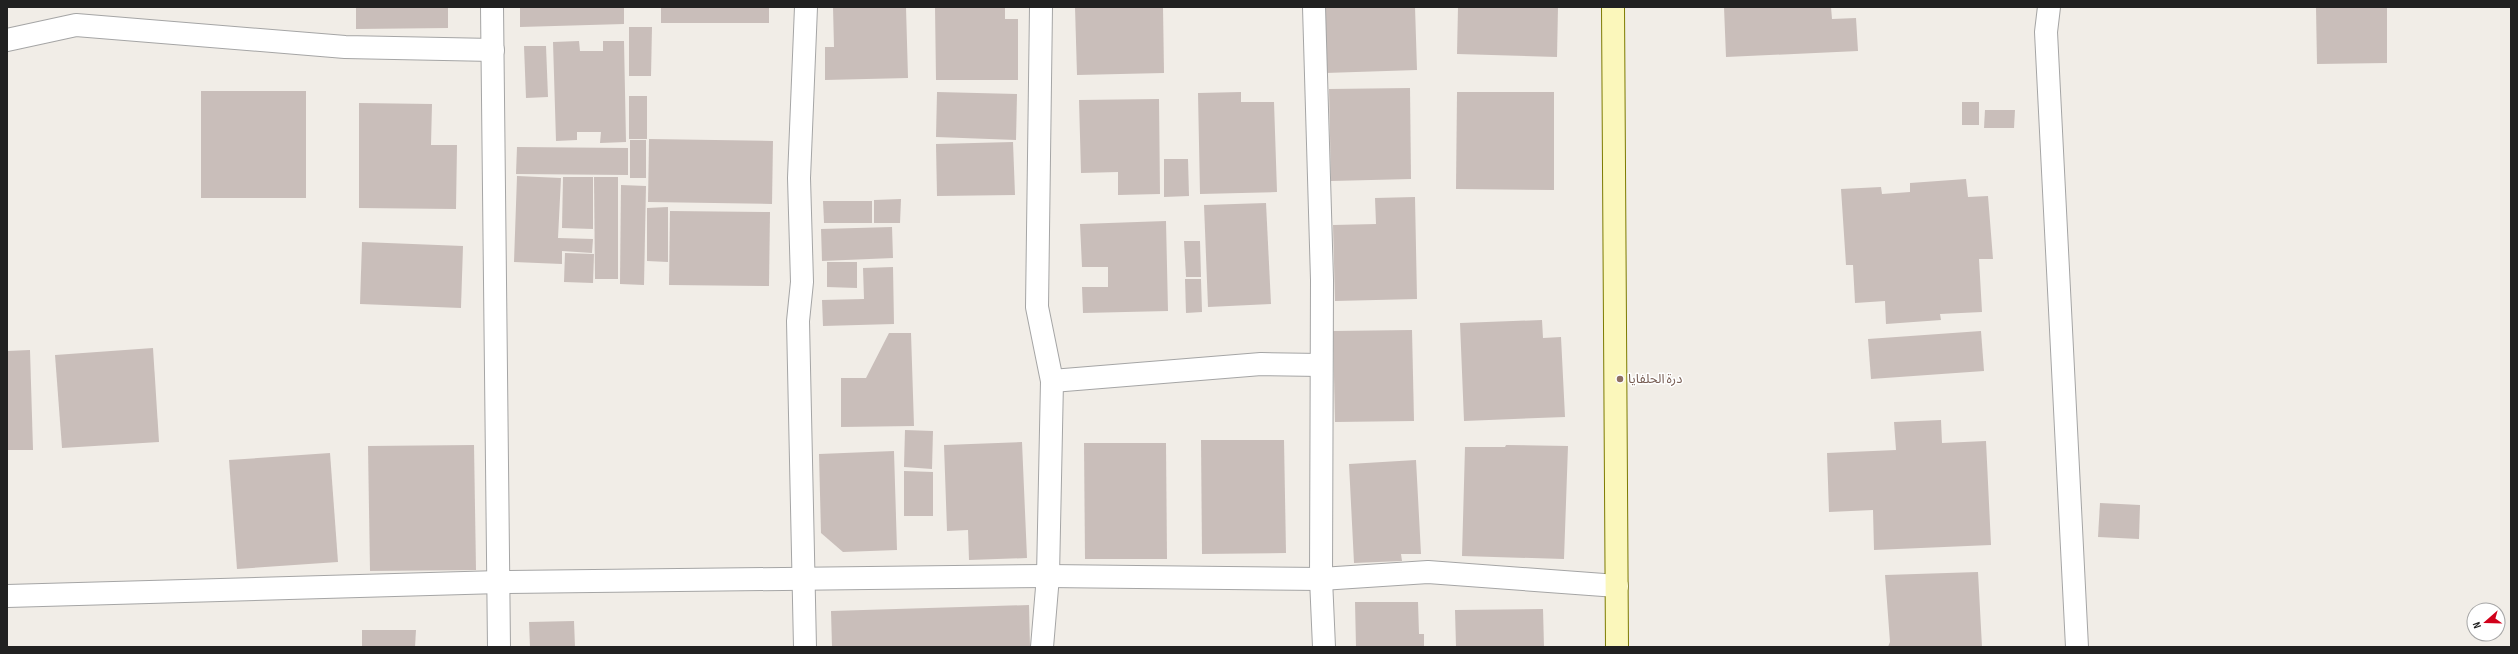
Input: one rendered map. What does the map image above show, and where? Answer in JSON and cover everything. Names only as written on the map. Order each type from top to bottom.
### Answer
[{"type":"street","points":[[492,7],[500,647]]},
{"type":"street","points":[[805,647],[798,321],[802,282],[799,178],[806,7]]},
{"type":"street","points":[[1041,7],[1037,307],[1052,381],[1048,576],[1042,647]]},
{"type":"street","points":[[1314,7],[1322,280],[1321,579],[1324,647]]},
{"type":"street","points":[[1613,7],[1618,647]]},
{"type":"street","points":[[2049,7],[2046,32],[2077,647]]},
{"type":"street","points":[[7,40],[80,16],[344,47],[493,50]]},
{"type":"street","points":[[1052,381],[1260,364],[1321,364]]},
{"type":"street","points":[[7,596],[500,582],[1048,576],[1321,579],[1428,572],[1617,586]]},
{"type":"building","points":[[356,7],[448,7],[448,28],[356,29]]},
{"type":"building","points":[[520,7],[624,7],[624,24],[520,27]]},
{"type":"building","points":[[661,7],[769,7],[769,23],[661,23]]},
{"type":"building","points":[[833,7],[906,7],[908,78],[825,80],[825,47],[834,47]]},
{"type":"building","points":[[935,7],[1005,7],[1005,19],[1018,19],[1018,80],[936,80]]},
{"type":"building","points":[[1075,7],[1163,7],[1164,73],[1077,75]]},
{"type":"building","points":[[1323,7],[1415,7],[1417,70],[1325,73]]},
{"type":"building","points":[[1458,7],[1558,7],[1557,57],[1457,54]]},
{"type":"building","points":[[1724,7],[1831,7],[1832,19],[1856,18],[1858,51],[1726,57]]},
{"type":"building","points":[[2316,7],[2387,7],[2387,63],[2317,64]]},
{"type":"building","points":[[629,27],[652,27],[651,76],[629,76]]},
{"type":"building","points":[[579,41],[580,51],[603,51],[603,41],[624,41],[626,142],[600,143],[601,132],[577,132],[577,140],[556,141],[553,42]]},
{"type":"building","points":[[524,46],[546,46],[548,97],[526,98]]},
{"type":"building","points":[[1410,88],[1411,179],[1331,181],[1329,89]]},
{"type":"building","points":[[201,91],[306,91],[306,198],[201,198]]},
{"type":"building","points":[[937,92],[1017,94],[1016,140],[936,137]]},
{"type":"building","points":[[1241,92],[1241,102],[1274,102],[1277,192],[1200,194],[1198,93]]},
{"type":"building","points":[[1457,92],[1554,92],[1554,190],[1456,189]]},
{"type":"building","points":[[629,96],[647,96],[647,139],[629,139]]},
{"type":"building","points":[[1159,99],[1160,194],[1118,195],[1118,172],[1081,173],[1079,100]]},
{"type":"building","points":[[1962,102],[1979,102],[1979,125],[1962,125]]},
{"type":"building","points":[[359,103],[432,104],[431,145],[457,145],[456,209],[359,208]]},
{"type":"building","points":[[1985,110],[2015,110],[2014,128],[1984,128]]},
{"type":"building","points":[[649,139],[773,141],[772,204],[648,202]]},
{"type":"building","points":[[630,140],[646,140],[646,178],[630,178]]},
{"type":"building","points":[[1013,142],[1015,195],[937,196],[936,144]]},
{"type":"building","points":[[517,147],[628,148],[628,175],[516,174]]},
{"type":"building","points":[[1164,159],[1188,159],[1189,196],[1164,197]]},
{"type":"building","points":[[517,176],[561,178],[558,238],[593,239],[592,253],[562,251],[562,264],[514,262]]},
{"type":"building","points":[[563,177],[593,177],[593,229],[562,228]]},
{"type":"building","points":[[594,177],[618,177],[618,279],[595,279]]},
{"type":"building","points":[[1966,179],[1968,197],[1988,196],[1993,259],[1979,259],[1982,312],[1940,314],[1941,320],[1886,324],[1885,301],[1855,303],[1853,265],[1846,265],[1841,189],[1881,187],[1882,194],[1910,192],[1910,183]]},
{"type":"building","points":[[621,185],[646,186],[644,285],[620,284]]},
{"type":"building","points":[[1415,197],[1417,299],[1335,301],[1333,225],[1376,224],[1375,198]]},
{"type":"building","points":[[901,199],[900,223],[874,223],[874,200]]},
{"type":"building","points":[[823,201],[872,201],[872,223],[824,223]]},
{"type":"building","points":[[1266,203],[1271,304],[1208,307],[1204,205]]},
{"type":"building","points":[[668,207],[668,262],[647,261],[647,208]]},
{"type":"building","points":[[670,211],[770,212],[769,286],[669,285]]},
{"type":"building","points":[[1166,221],[1168,311],[1083,313],[1082,287],[1108,287],[1108,267],[1082,267],[1080,224]]},
{"type":"building","points":[[892,227],[893,258],[822,261],[821,229]]},
{"type":"building","points":[[1184,241],[1200,241],[1201,277],[1186,277]]},
{"type":"building","points":[[362,242],[463,246],[461,308],[360,304]]},
{"type":"building","points":[[565,253],[594,254],[593,283],[564,282]]},
{"type":"building","points":[[827,262],[857,262],[857,288],[827,287]]},
{"type":"building","points":[[893,267],[894,324],[823,326],[822,300],[864,299],[863,268]]},
{"type":"building","points":[[1185,279],[1201,279],[1202,312],[1186,313]]},
{"type":"building","points":[[1542,320],[1543,338],[1561,337],[1565,417],[1464,421],[1460,323]]},
{"type":"building","points":[[1412,330],[1414,421],[1335,422],[1333,331]]},
{"type":"building","points":[[1981,331],[1984,371],[1871,379],[1868,339]]},
{"type":"building","points":[[889,333],[911,333],[914,426],[841,427],[841,378],[866,378]]},
{"type":"building","points":[[153,348],[159,442],[62,448],[55,355]]},
{"type":"building","points":[[30,350],[33,450],[7,450],[7,351]]},
{"type":"building","points":[[1941,420],[1942,443],[1986,441],[1991,545],[1874,550],[1873,510],[1829,512],[1827,453],[1896,450],[1894,422]]},
{"type":"building","points":[[905,430],[933,431],[932,469],[904,467]]},
{"type":"building","points":[[1201,440],[1284,440],[1286,553],[1202,554]]},
{"type":"building","points":[[1022,442],[1027,558],[969,560],[968,530],[947,531],[944,445]]},
{"type":"building","points":[[1084,443],[1166,443],[1167,559],[1085,559]]},
{"type":"building","points":[[474,445],[476,570],[370,571],[368,446]]},
{"type":"building","points":[[1506,445],[1568,446],[1564,559],[1462,556],[1465,447],[1505,447]]},
{"type":"building","points":[[894,451],[897,550],[843,552],[821,533],[819,454]]},
{"type":"building","points":[[330,453],[338,562],[237,569],[229,460]]},
{"type":"building","points":[[1416,460],[1421,554],[1401,554],[1402,561],[1354,563],[1349,464]]},
{"type":"building","points":[[904,471],[933,472],[933,516],[904,516]]},
{"type":"building","points":[[2100,503],[2140,505],[2139,539],[2098,537]]},
{"type":"building","points":[[1978,572],[1982,647],[1888,647],[1890,642],[1885,575]]},
{"type":"building","points":[[1355,602],[1418,602],[1419,634],[1424,634],[1424,647],[1356,647]]},
{"type":"building","points":[[1029,605],[1030,647],[832,647],[831,611]]},
{"type":"building","points":[[1543,609],[1544,647],[1456,647],[1455,610]]},
{"type":"building","points":[[574,621],[575,647],[530,647],[529,622]]},
{"type":"building","points":[[362,630],[416,630],[415,647],[362,647]]},
{"type":"place","name":"درة الحلفايا","points":[[1620,379]]}]
